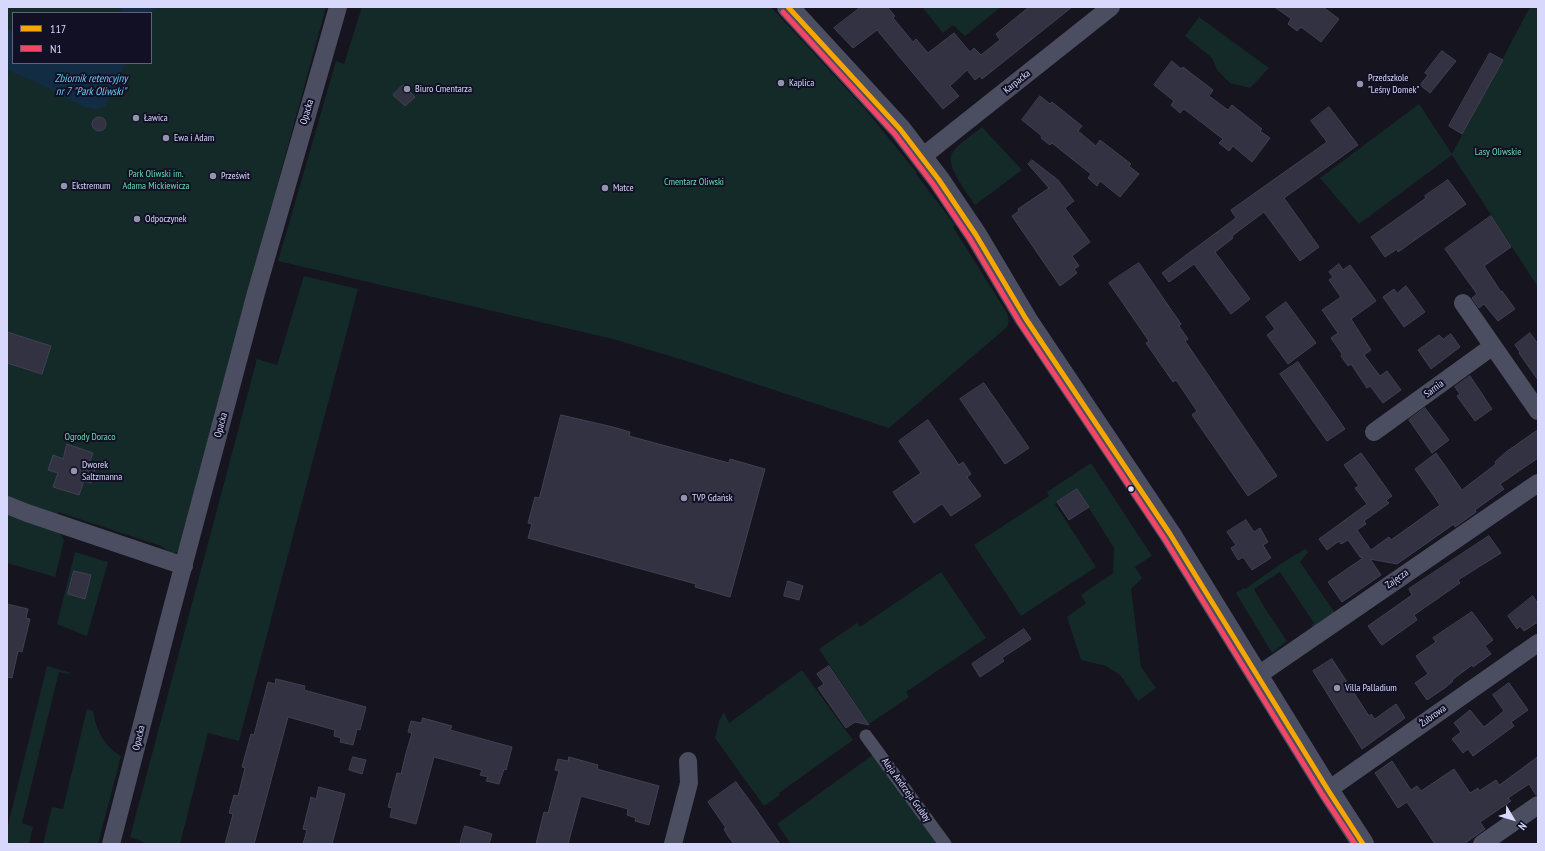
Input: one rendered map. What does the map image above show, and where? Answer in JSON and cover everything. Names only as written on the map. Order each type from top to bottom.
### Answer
[{"type":"street","name":"Opacka","points":[[111,844],[260,278],[338,7]]},
{"type":"street","points":[[788,7],[900,129],[964,216],[1026,319],[1170,534],[1363,844]]},
{"type":"street","name":"Karpacka","points":[[922,158],[1111,7]]},
{"type":"street","points":[[1463,303],[1538,411]]},
{"type":"street","name":"Sarnia","points":[[1374,432],[1493,346]]},
{"type":"street","name":"Zajęcza","points":[[1257,676],[1538,483]]},
{"type":"street","points":[[7,505],[184,566]]},
{"type":"street","name":"Żubrowa","points":[[1328,790],[1538,643]]},
{"type":"street","name":"Aleja Andrzeja Grubby","points":[[866,736],[945,844]]},
{"type":"street","points":[[673,844],[689,783],[688,761]]},
{"type":"street","points":[[1482,844],[1538,806]]},
{"type":"green space","name":"Park Oliwski im. Adama Mickiewicza","points":[[7,7],[326,7],[179,551],[172,554],[161,546],[58,512],[53,529],[60,533],[64,541],[55,577],[7,563]]},
{"type":"green space","name":"Cmentarz Oliwski","points":[[362,7],[771,7],[865,109],[917,173],[916,174],[955,225],[953,227],[1007,313],[1009,321],[1007,327],[889,428],[696,364],[613,339],[278,261],[336,61],[344,64]]},
{"type":"green space","points":[[922,7],[1001,7],[965,36],[953,25],[943,33]]},
{"type":"green space","name":"Lasy Oliwskie","points":[[1530,7],[1538,7],[1538,287],[1452,155],[1359,224],[1320,178],[1419,104],[1452,154]]},
{"type":"green space","points":[[1199,17],[1269,68],[1250,88],[1230,83],[1217,70],[1212,58],[1185,36]]},
{"type":"green space","points":[[982,127],[1022,170],[975,205],[955,174],[952,167],[951,156],[960,144]]},
{"type":"green space","points":[[304,276],[358,289],[239,741],[208,733],[180,844],[146,844],[130,837],[257,359],[277,365]]},
{"type":"green space","points":[[1091,463],[1152,556],[1135,567],[1142,578],[1131,589],[1141,667],[1156,688],[1138,701],[1120,675],[1106,666],[1081,660],[1067,617],[1086,603],[1081,595],[1113,573],[1114,548],[1077,489],[1055,504],[1096,567],[1021,616],[974,545],[1049,496],[1047,492]]},
{"type":"green space","points":[[1305,549],[1308,552],[1300,562],[1337,616],[1315,629],[1311,625],[1314,623],[1280,572],[1254,589],[1287,641],[1272,653],[1236,593],[1244,588],[1245,589]]},
{"type":"green space","points":[[75,552],[108,562],[87,636],[57,624]]},
{"type":"green space","points":[[941,572],[986,638],[906,692],[909,697],[869,724],[819,649],[857,623],[860,627]]},
{"type":"green space","points":[[47,666],[71,673],[67,674],[59,672],[22,823],[33,827],[29,844],[7,844],[7,829]]},
{"type":"green space","points":[[802,670],[853,740],[779,793],[780,795],[764,806],[715,738],[719,721],[724,712],[729,723]]},
{"type":"green space","points":[[87,709],[93,711],[96,725],[105,742],[121,756],[98,844],[43,844],[52,807],[63,809]]},
{"type":"green space","points":[[874,754],[939,844],[791,844],[777,824]]},
{"type":"water","points":[[122,7],[154,7],[152,12],[120,12]]},
{"type":"water","name":"Zbiornik retencyjny nr 7 \"Park Oliwski\"","points":[[7,28],[12,30],[12,64],[126,64],[106,105],[100,109],[84,107],[36,82],[7,70]]},
{"type":"building","points":[[861,7],[887,7],[895,16],[893,18],[913,42],[916,39],[928,53],[954,33],[970,52],[974,48],[981,55],[1000,40],[996,34],[1029,7],[1072,7],[982,79],[980,76],[975,80],[967,70],[950,86],[959,96],[943,109],[877,30],[853,48],[834,28]]},
{"type":"building","points":[[1275,7],[1323,7],[1339,19],[1321,42],[1301,27],[1297,31],[1288,24],[1291,19]]},
{"type":"building","points":[[1442,51],[1456,61],[1430,93],[1420,85],[1428,75],[1425,73]]},
{"type":"building","points":[[1490,53],[1503,60],[1462,134],[1449,126]]},
{"type":"building","points":[[1172,61],[1181,69],[1183,67],[1213,90],[1209,96],[1228,110],[1232,105],[1262,129],[1260,131],[1270,138],[1252,162],[1233,146],[1229,151],[1219,143],[1223,139],[1184,109],[1180,113],[1171,105],[1174,101],[1154,85]]},
{"type":"building","points":[[403,85],[415,97],[405,106],[393,95]]},
{"type":"building","points":[[1040,96],[1050,104],[1052,102],[1082,126],[1078,131],[1096,146],[1100,140],[1131,164],[1129,166],[1139,174],[1120,197],[1100,181],[1097,186],[1088,178],[1091,174],[1052,143],[1050,145],[1041,138],[1042,136],[1022,120]]},
{"type":"building","points":[[1329,107],[1358,145],[1284,198],[1319,247],[1300,261],[1264,212],[1232,236],[1233,238],[1215,252],[1250,299],[1231,314],[1194,264],[1169,282],[1162,273],[1236,218],[1231,210],[1327,142],[1311,121]]},
{"type":"building","points":[[99,117],[104,119],[106,124],[104,129],[99,131],[94,129],[92,124],[94,119]]},
{"type":"building","points":[[1032,160],[1058,180],[1074,201],[1065,208],[1090,242],[1072,256],[1079,266],[1074,269],[1077,273],[1060,286],[1012,216],[1019,211],[1018,209],[1049,188],[1028,164]]},
{"type":"building","points":[[1448,180],[1466,204],[1398,252],[1397,249],[1385,257],[1371,237],[1426,198],[1425,196]]},
{"type":"building","points":[[1491,216],[1511,247],[1484,266],[1501,292],[1502,291],[1515,309],[1498,321],[1484,304],[1479,308],[1472,298],[1477,294],[1445,249]]},
{"type":"building","points":[[1139,263],[1181,324],[1179,326],[1188,339],[1185,341],[1277,476],[1248,496],[1192,415],[1197,411],[1176,380],[1173,382],[1146,343],[1149,341],[1109,283]]},
{"type":"building","points":[[1339,264],[1343,270],[1350,265],[1376,301],[1351,319],[1371,350],[1364,355],[1380,376],[1387,371],[1401,390],[1383,403],[1370,386],[1367,388],[1351,364],[1348,366],[1341,356],[1342,354],[1331,338],[1338,333],[1322,310],[1341,297],[1329,280],[1333,277],[1329,272]]},
{"type":"building","points":[[1406,286],[1425,312],[1404,327],[1383,297],[1394,289],[1397,293]]},
{"type":"building","points":[[1286,302],[1316,343],[1288,364],[1267,335],[1275,329],[1266,317]]},
{"type":"building","points":[[7,332],[51,346],[42,374],[7,363]]},
{"type":"building","points":[[1530,333],[1538,344],[1538,380],[1515,345]]},
{"type":"building","points":[[1451,334],[1460,347],[1431,369],[1418,350],[1439,335],[1443,339]]},
{"type":"building","points":[[1298,362],[1345,429],[1327,441],[1280,374]]},
{"type":"building","points":[[1470,376],[1492,409],[1475,421],[1457,396],[1460,394],[1455,387]]},
{"type":"building","points":[[984,383],[1029,448],[1005,464],[960,399]]},
{"type":"building","points":[[1425,408],[1449,440],[1432,453],[1409,420]]},
{"type":"building","name":"TVP Gdańsk","points":[[561,415],[613,427],[630,432],[629,436],[729,463],[730,459],[765,469],[730,597],[695,587],[696,584],[528,538],[532,524],[528,523],[535,497],[539,498]]},
{"type":"building","points":[[928,420],[959,465],[963,462],[971,474],[967,477],[981,496],[951,516],[942,504],[914,523],[893,492],[921,473],[899,441]]},
{"type":"building","points":[[1538,430],[1538,458],[1500,484],[1504,489],[1455,527],[1454,524],[1397,564],[1370,559],[1381,575],[1342,602],[1328,582],[1363,558],[1360,557],[1348,540],[1341,544],[1339,541],[1327,550],[1319,539],[1367,504],[1355,488],[1359,486],[1344,465],[1361,453],[1392,496],[1386,500],[1389,503],[1364,521],[1366,524],[1357,530],[1371,550],[1389,537],[1391,540],[1440,505],[1415,469],[1436,453],[1462,490],[1496,464],[1495,462],[1506,452]]},
{"type":"building","name":"Dworek Saltzmanna","points":[[67,444],[93,453],[88,467],[95,470],[91,483],[84,481],[79,495],[53,487],[58,473],[48,470],[53,455],[63,459]]},
{"type":"building","points":[[1077,489],[1089,507],[1069,520],[1057,502]]},
{"type":"building","points":[[1246,520],[1254,532],[1260,528],[1268,542],[1263,545],[1271,558],[1252,570],[1243,557],[1238,560],[1231,548],[1236,545],[1227,532]]},
{"type":"building","points":[[1489,536],[1501,553],[1458,580],[1460,583],[1414,615],[1417,620],[1382,645],[1380,643],[1368,626],[1412,595],[1409,589]]},
{"type":"building","points":[[74,571],[91,575],[85,599],[68,594]]},
{"type":"building","points":[[788,581],[803,586],[799,600],[784,596]]},
{"type":"building","points":[[1533,596],[1538,604],[1538,622],[1524,631],[1520,626],[1517,629],[1508,616]]},
{"type":"building","points":[[7,604],[28,609],[26,618],[30,619],[22,652],[18,651],[12,678],[7,677]]},
{"type":"building","points":[[1472,612],[1493,640],[1485,646],[1491,654],[1473,667],[1472,665],[1452,680],[1453,681],[1446,687],[1427,700],[1415,683],[1428,674],[1416,656],[1436,642],[1433,638]]},
{"type":"building","points":[[1024,629],[1031,639],[1002,658],[1004,661],[980,677],[972,664]]},
{"type":"building","points":[[1332,659],[1369,716],[1371,714],[1375,719],[1396,704],[1405,718],[1362,749],[1313,671]]},
{"type":"building","points":[[829,666],[869,725],[855,722],[846,728],[818,688],[824,684],[817,674]]},
{"type":"building","points":[[276,679],[305,686],[304,690],[366,707],[360,730],[357,729],[353,745],[340,742],[341,738],[334,736],[335,730],[288,717],[254,844],[225,844],[233,814],[229,813],[234,795],[238,796],[245,768],[242,767],[251,734],[254,735],[268,682],[275,684]]},
{"type":"building","points":[[1509,683],[1528,710],[1511,722],[1514,726],[1473,756],[1468,749],[1463,753],[1452,739],[1461,732],[1454,723],[1470,710],[1484,727],[1504,711],[1493,695]]},
{"type":"building","points":[[423,718],[452,726],[450,730],[512,747],[506,770],[504,769],[499,784],[486,781],[488,777],[480,775],[482,770],[434,757],[416,824],[390,817],[392,808],[388,807],[397,773],[401,774],[412,733],[408,732],[411,721],[421,723]]},
{"type":"building","points":[[353,757],[366,760],[362,774],[349,770]]},
{"type":"building","points":[[569,757],[598,765],[597,769],[659,786],[649,825],[635,821],[636,818],[627,815],[628,809],[581,796],[568,844],[536,844],[544,812],[548,813],[559,771],[555,770],[558,759],[568,761]]},
{"type":"building","points":[[1538,757],[1538,795],[1536,795],[1529,784],[1508,798],[1511,801],[1480,822],[1485,829],[1464,844],[1435,844],[1407,802],[1398,808],[1375,773],[1392,761],[1411,790],[1417,786],[1421,791],[1454,769],[1470,793],[1478,788],[1479,791],[1496,780],[1499,785]]},
{"type":"building","points":[[736,782],[780,844],[734,844],[728,836],[724,829],[726,828],[708,802]]},
{"type":"building","points":[[319,787],[345,794],[332,844],[303,844],[307,830],[303,829],[311,797],[316,799]]},
{"type":"building","points":[[465,826],[492,834],[489,844],[460,844]]},
{"type":"transit line","name":"117","points":[[788,7],[900,129],[939,180],[976,235],[1026,319],[1170,534],[1363,844]]},
{"type":"transit line","name":"N1","points":[[783,12],[895,134],[933,184],[970,239],[1020,323],[1164,538],[1322,794],[1355,844]]},
{"type":"place","name":"Kaplica","points":[[781,83]]},
{"type":"place","name":"Przedszkole \"Leśny Domek\"","points":[[1360,84]]},
{"type":"place","name":"Biuro Cmentarza","points":[[407,89]]},
{"type":"place","name":"Ławica","points":[[136,118]]},
{"type":"place","name":"Ewa i Adam","points":[[166,138]]},
{"type":"place","name":"Prześwit","points":[[213,176]]},
{"type":"place","name":"Ekstremum","points":[[64,186]]},
{"type":"place","name":"Matce","points":[[605,188]]},
{"type":"place","name":"Odpoczynek","points":[[137,219]]},
{"type":"place","name":"Dworek Saltzmanna","points":[[74,471]]},
{"type":"place","name":"TVP Gdańsk","points":[[684,498]]},
{"type":"place","name":"Villa Palladium","points":[[1337,688]]},
{"type":"park label","name":"Ogrody Doraco","points":[[90,437]]}]
